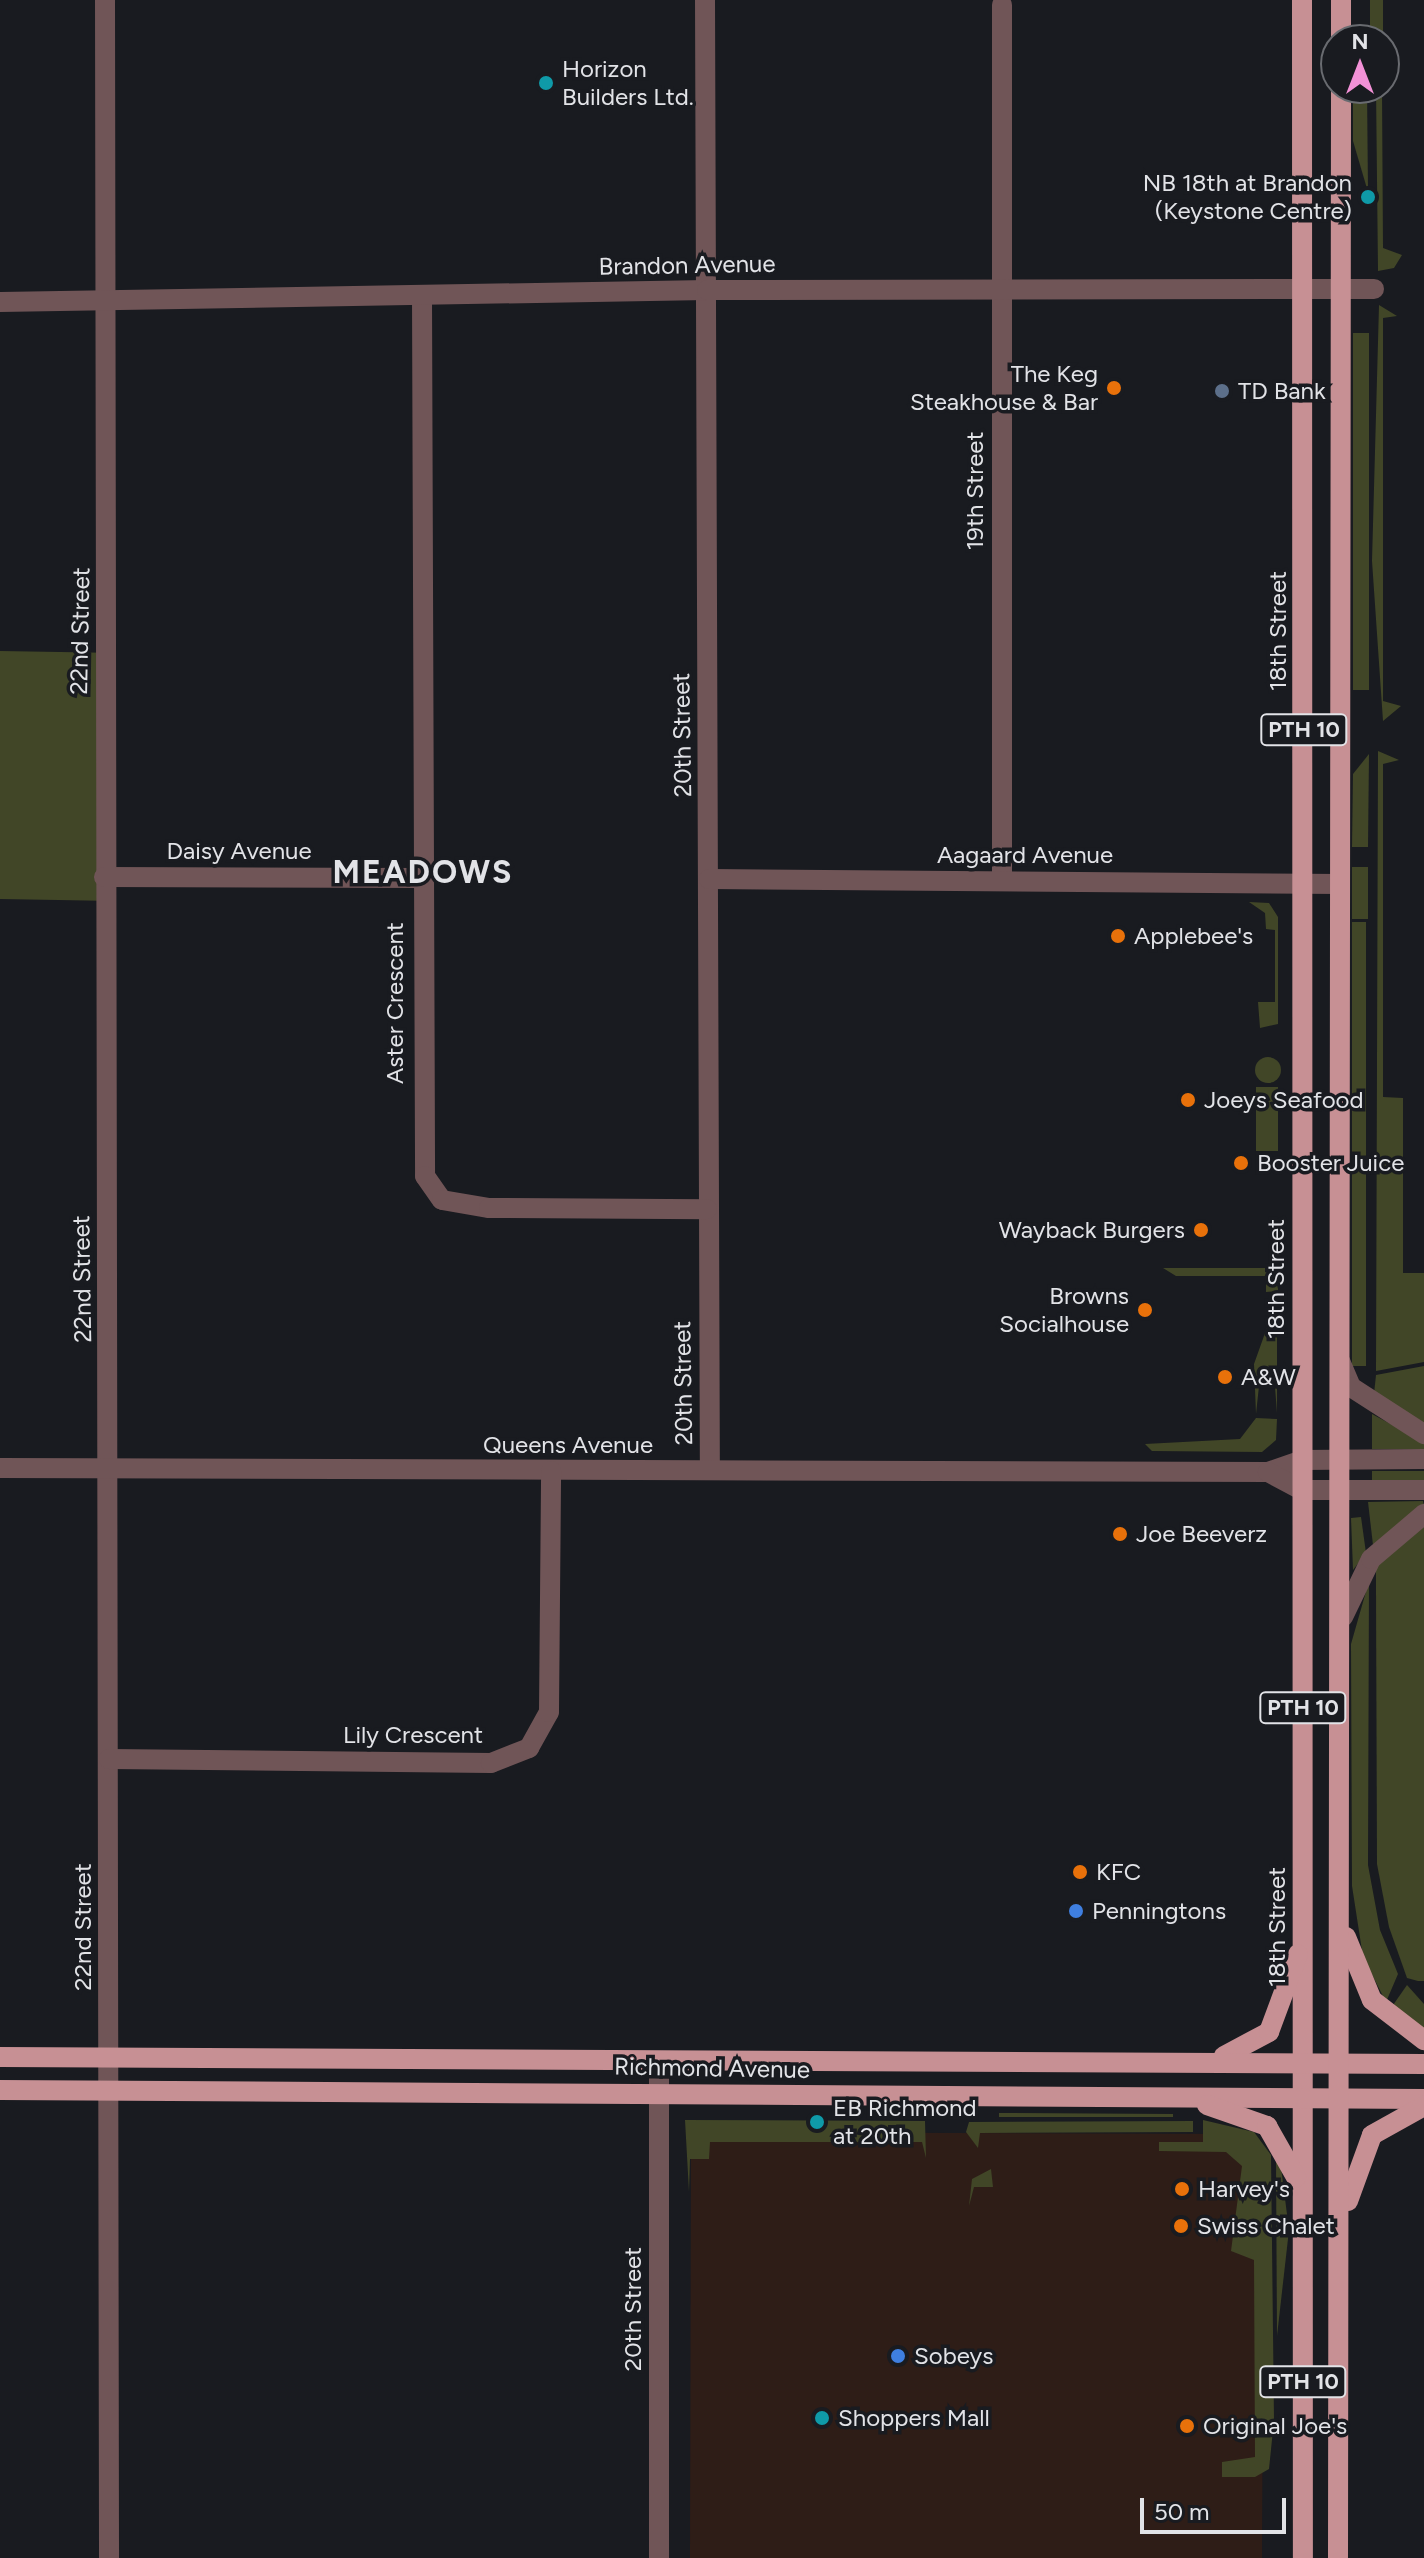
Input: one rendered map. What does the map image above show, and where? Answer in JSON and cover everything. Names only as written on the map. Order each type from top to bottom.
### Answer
[{"type":"main road","name":"18th Street","points":[[1302,0],[1305,291],[1303,2558]]},
{"type":"main road","points":[[1341,0],[1341,24]]},
{"type":"main road","name":"PTH 10","points":[[1338,2558],[1341,104]]},
{"type":"main road","points":[[1339,1898],[1362,1986],[1394,2024],[1424,2040]]},
{"type":"main road","points":[[1186,2063],[1246,2050],[1269,2032],[1303,1926]]},
{"type":"main road","name":"Richmond Avenue","points":[[0,2057],[1424,2064]]},
{"type":"main road","name":"Richmond Avenue","points":[[0,2090],[1424,2099]]},
{"type":"main road","points":[[1140,2097],[1221,2108],[1267,2126],[1289,2154],[1302,2206]]},
{"type":"main road","points":[[1339,2268],[1352,2178],[1366,2144],[1393,2117],[1424,2106]]},
{"type":"street","name":"22nd Street","points":[[105,0],[110,303],[104,877],[111,2057],[109,2558]]},
{"type":"street","name":"20th Street","points":[[705,0],[710,1470]]},
{"type":"street","name":"19th Street","points":[[1002,5],[1002,881]]},
{"type":"street","name":"Brandon Avenue","points":[[0,302],[110,303],[707,290],[1374,289]]},
{"type":"street","name":"Aster Crescent","points":[[422,296],[420,1133],[425,1176],[442,1200],[489,1208],[707,1209]]},
{"type":"street","name":"Daisy Avenue","points":[[104,877],[421,878]]},
{"type":"street","name":"Aagaard Avenue","points":[[709,879],[1340,884]]},
{"type":"street","points":[[1339,1345],[1351,1387],[1424,1434]]},
{"type":"street","points":[[1268,1472],[1302,1460],[1424,1459]]},
{"type":"street","name":"Queens Avenue","points":[[0,1468],[1268,1472]]},
{"type":"street","name":"Lily Crescent","points":[[109,1759],[491,1763],[529,1748],[549,1712],[551,1471]]},
{"type":"street","points":[[1268,1472],[1302,1490],[1424,1490]]},
{"type":"street","points":[[1338,1652],[1359,1576],[1424,1514]]},
{"type":"street","name":"20th Street","points":[[659,2061],[659,2558]]},
{"type":"shaded area","name":"Shoppers Mall","points":[[691,2132],[1238,2134],[1264,2160],[1262,2558],[690,2558]]},
{"type":"green space","points":[[1370,0],[1383,0],[1383,24],[1370,24]]},
{"type":"green space","points":[[1353,104],[1367,104],[1368,192],[1353,141]]},
{"type":"green space","points":[[1376,104],[1382,104],[1383,248],[1402,255],[1394,268],[1378,271]]},
{"type":"green space","points":[[1379,305],[1397,316],[1383,318],[1383,701],[1401,706],[1383,721],[1372,561]]},
{"type":"green space","points":[[1353,333],[1369,333],[1369,690],[1353,690]]},
{"type":"green space","points":[[0,651],[105,653],[101,901],[0,899]]},
{"type":"green space","points":[[1378,751],[1399,760],[1383,764],[1383,1097],[1403,1098],[1403,1273],[1424,1273],[1424,1362],[1376,1371]]},
{"type":"green space","points":[[1369,754],[1368,847],[1352,847],[1353,774]]},
{"type":"green space","points":[[1352,867],[1368,867],[1368,919],[1352,919]]},
{"type":"green space","points":[[1249,902],[1269,903],[1278,917],[1278,1024],[1260,1028],[1258,1002],[1275,1002],[1275,930],[1266,929],[1265,913]]},
{"type":"green space","points":[[1352,922],[1366,922],[1366,1366],[1352,1366]]},
{"type":"green space","points":[[1268,1057],[1277,1061],[1281,1070],[1277,1079],[1268,1083],[1259,1079],[1255,1070],[1259,1061]]},
{"type":"green space","points":[[1256,1087],[1278,1087],[1278,1151],[1256,1151]]},
{"type":"green space","points":[[1163,1268],[1278,1268],[1278,1291],[1266,1292],[1266,1276],[1176,1276]]},
{"type":"green space","points":[[1270,1319],[1277,1322],[1277,1413],[1275,1387],[1259,1386],[1256,1414],[1254,1364]]},
{"type":"green space","points":[[1424,1366],[1424,1424],[1374,1394],[1376,1375]]},
{"type":"green space","points":[[1372,1414],[1424,1442],[1424,1449],[1372,1449]]},
{"type":"green space","points":[[1256,1418],[1277,1419],[1276,1440],[1262,1452],[1152,1451],[1145,1444],[1240,1439]]},
{"type":"green space","points":[[1372,1471],[1424,1471],[1424,1480],[1372,1480]]},
{"type":"green space","points":[[1423,1501],[1424,1506],[1373,1545],[1368,1502]]},
{"type":"green space","points":[[1361,1517],[1366,1553],[1353,1570],[1351,1518]]},
{"type":"green space","points":[[1424,1526],[1424,1981],[1418,1981],[1407,1978],[1389,1927],[1377,1864],[1376,1567]]},
{"type":"green space","points":[[1369,1581],[1368,1865],[1380,1930],[1398,1974],[1386,2002],[1363,1957],[1352,1886],[1351,1644]]},
{"type":"green space","points":[[1407,1985],[1424,2004],[1424,2032],[1391,2008]]},
{"type":"green space","points":[[999,2113],[1173,2114],[1173,2117],[999,2117]]},
{"type":"green space","points":[[685,2120],[925,2121],[926,2158],[922,2142],[710,2142],[709,2159],[690,2159],[689,2192]]},
{"type":"green space","points":[[1203,2120],[1254,2132],[1271,2155],[1274,2420],[1269,2469],[1255,2477],[1222,2477],[1222,2462],[1255,2457],[1254,2260],[1231,2251],[1242,2166],[1226,2152],[1159,2151],[1159,2142],[1203,2142]]},
{"type":"green space","points":[[1193,2121],[1193,2132],[980,2133],[978,2148],[966,2132],[969,2122]]},
{"type":"green space","points":[[1280,2159],[1289,2230],[1277,2336],[1276,2160]]},
{"type":"green space","points":[[991,2169],[993,2187],[974,2187],[969,2206],[972,2179]]},
{"type":"place","name":"Horizon Builders Ltd.","points":[[546,83]]},
{"type":"place","name":"NB 18th at Brandon (Keystone Centre)","points":[[1368,197]]},
{"type":"place","name":"The Keg Steakhouse & Bar","points":[[1114,388]]},
{"type":"place","name":"TD Bank","points":[[1222,391]]},
{"type":"place","name":"Applebee's","points":[[1118,936]]},
{"type":"place","name":"Joeys Seafood","points":[[1188,1100]]},
{"type":"place","name":"Booster Juice","points":[[1241,1163]]},
{"type":"place","name":"Wayback Burgers","points":[[1201,1230]]},
{"type":"place","name":"Browns Socialhouse","points":[[1145,1310]]},
{"type":"place","name":"A&W","points":[[1225,1377]]},
{"type":"place","name":"Joe Beeverz","points":[[1120,1534]]},
{"type":"place","name":"KFC","points":[[1080,1872]]},
{"type":"place","name":"Penningtons","points":[[1076,1911]]},
{"type":"place","name":"EB Richmond at 20th","points":[[817,2122]]},
{"type":"place","name":"Harvey's","points":[[1182,2189]]},
{"type":"place","name":"Swiss Chalet","points":[[1181,2226]]},
{"type":"place","name":"Sobeys","points":[[898,2356]]},
{"type":"place","name":"Shoppers Mall","points":[[822,2418]]},
{"type":"place","name":"Original Joe's","points":[[1187,2426]]},
{"type":"district","name":"MEADOWS","points":[[423,872]]}]
